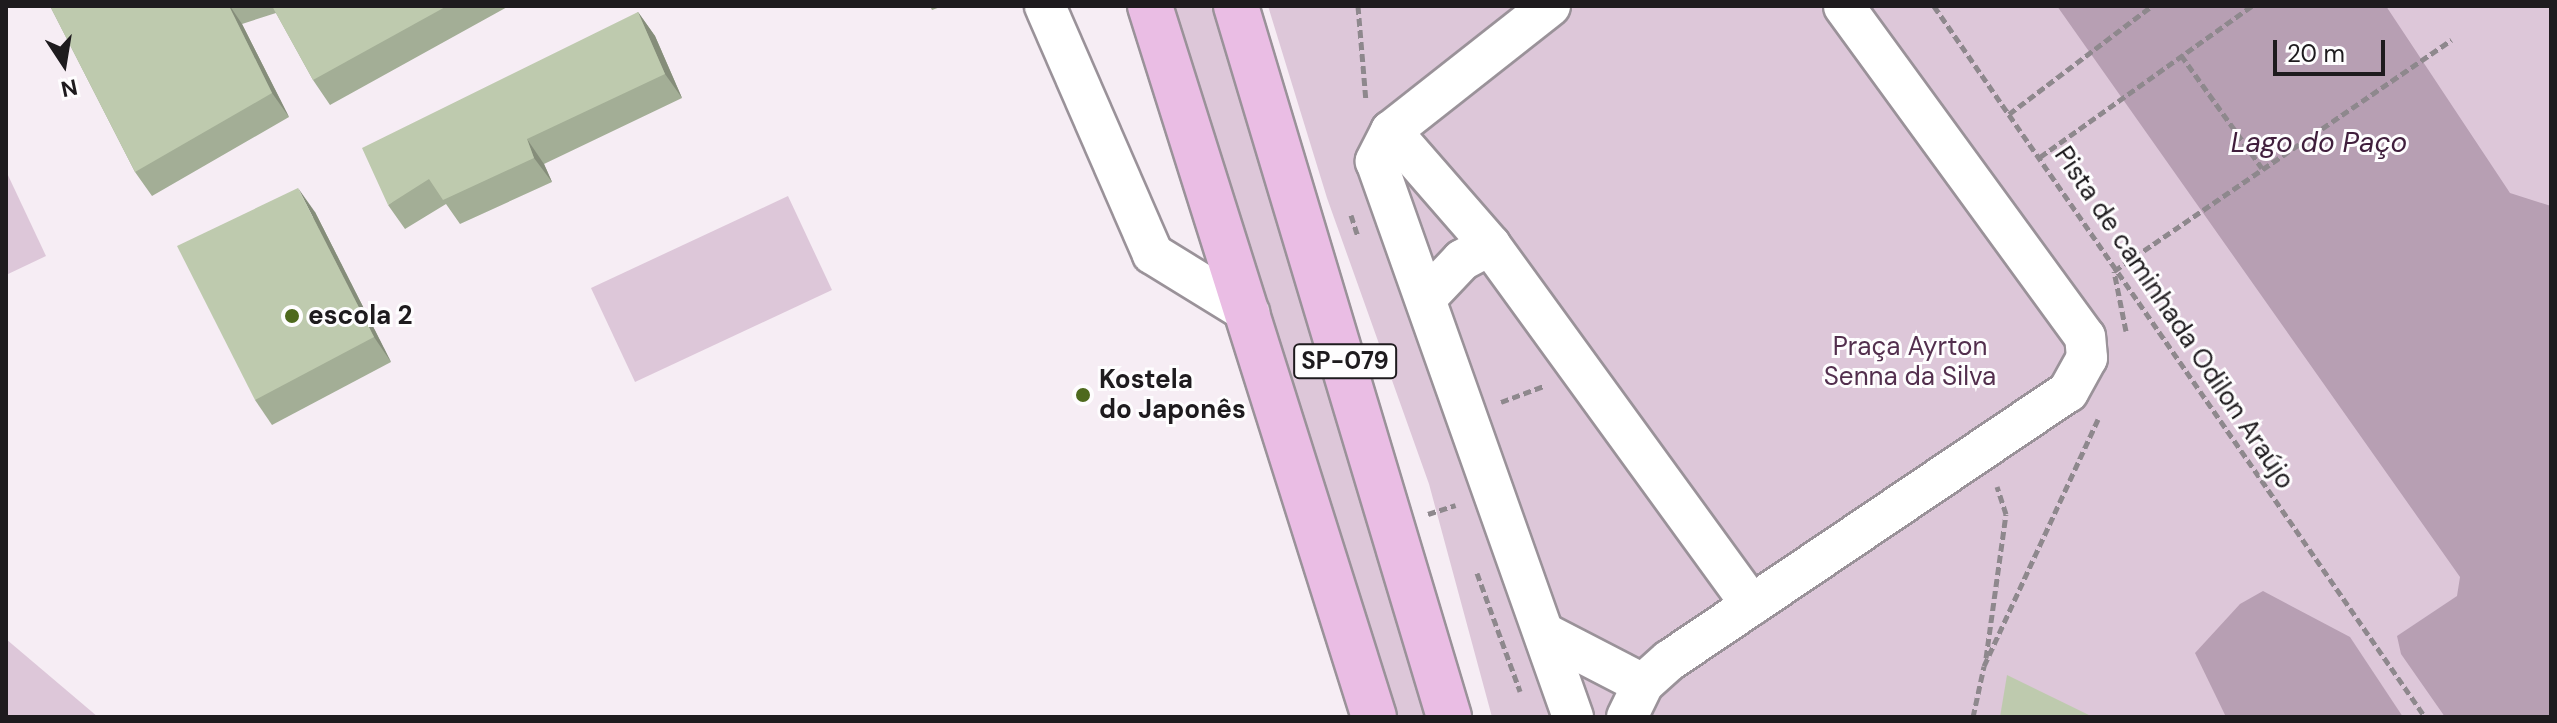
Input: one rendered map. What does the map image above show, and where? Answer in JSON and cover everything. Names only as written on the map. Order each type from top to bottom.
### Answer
[{"type":"main road","name":"SP-079","points":[[1150,6],[1374,717]]},
{"type":"main road","name":"SP-079","points":[[1236,6],[1394,525],[1449,717]]},
{"type":"lane","points":[[1045,6],[1153,254],[1249,313]]},
{"type":"lane","points":[[1550,6],[1391,131],[1376,161],[1427,297],[1573,717]]},
{"type":"lane","points":[[1544,633],[1632,705],[1752,605],[2068,392],[2087,358],[2085,337],[1844,6]]},
{"type":"lane","points":[[1391,131],[1490,245],[1752,605]]},
{"type":"lane","points":[[1427,297],[1462,260],[1490,245]]},
{"type":"path","name":"Pista de caminhada Odilon Araújo","points":[[1934,6],[2040,157],[2114,271],[2425,717]]},
{"type":"path","points":[[2009,114],[2081,56],[2152,6]]},
{"type":"path","points":[[2040,157],[2115,100],[2252,6]]},
{"type":"path","points":[[2126,343],[2114,271],[2451,40]]},
{"type":"path","points":[[2181,55],[2262,168]]},
{"type":"path","points":[[1468,414],[1583,373]]},
{"type":"path","points":[[1984,666],[2103,407]]},
{"type":"path","points":[[1973,717],[1984,666],[2006,514],[1985,448]]},
{"type":"path","points":[[1394,525],[1496,493]]},
{"type":"green space","points":[[1173,6],[1211,6],[1257,141],[1428,717],[1391,717]]},
{"type":"green space","name":"Praça Ayrton Senna da Silva","points":[[1268,6],[2551,6],[2551,717],[1492,717],[1429,484],[1327,198]]},
{"type":"green space","points":[[6,171],[46,256],[6,275]]},
{"type":"green space","points":[[788,196],[832,290],[635,382],[591,288]]},
{"type":"green space","points":[[6,639],[98,717],[6,717]]},
{"type":"water","name":"Lago do Paço","points":[[2057,6],[2386,6],[2510,193],[2551,206],[2551,717],[2445,717],[2401,654],[2397,636],[2457,596],[2460,577]]},
{"type":"water","points":[[2263,591],[2350,637],[2403,717],[2226,717],[2195,653],[2240,604]]},
{"type":"building","points":[[50,6],[229,6],[272,93],[135,172]]},
{"type":"building","points":[[272,6],[447,6],[313,80]]},
{"type":"building","points":[[638,12],[665,74],[527,139],[534,158],[443,200],[429,179],[388,205],[362,148]]},
{"type":"building","name":"escola 2","points":[[298,188],[374,337],[255,400],[177,246]]},
{"type":"building","points":[[2007,675],[2093,717],[2000,717]]},
{"type":"place","name":"escola 2","points":[[292,316]]},
{"type":"place","name":"Kostela do Japonês","points":[[1083,395]]}]
